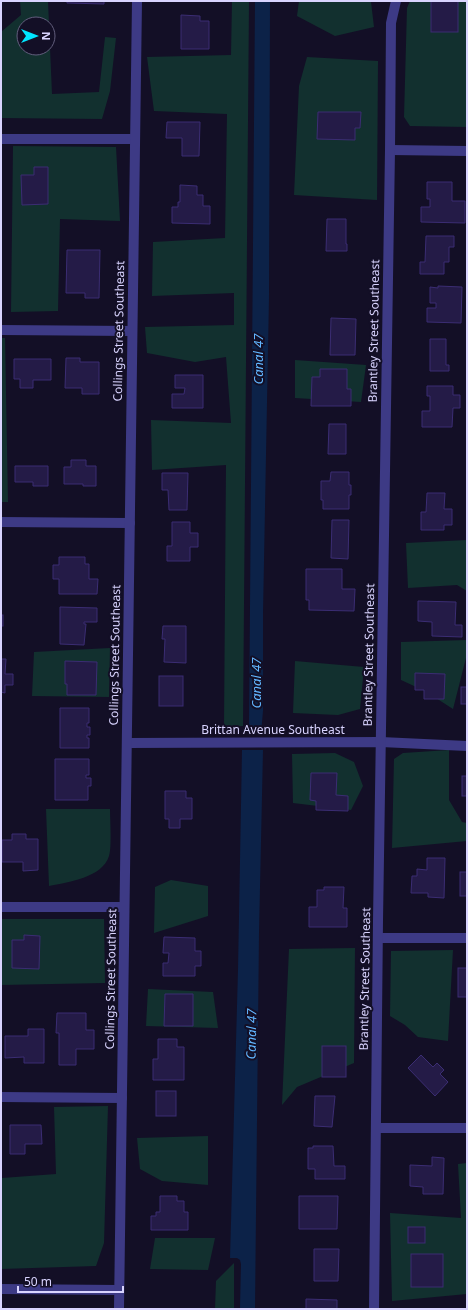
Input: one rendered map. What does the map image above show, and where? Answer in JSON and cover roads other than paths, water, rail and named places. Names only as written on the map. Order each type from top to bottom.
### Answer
[{"type":"street","name":"Collings Street Southeast","points":[[119,1309],[137,1]]},
{"type":"street","name":"Brantley Street Southeast","points":[[374,1309],[391,23],[396,1]]},
{"type":"street","points":[[1,139],[135,139]]},
{"type":"street","points":[[390,150],[467,151]]},
{"type":"street","points":[[1,330],[132,331]]},
{"type":"street","points":[[1,522],[130,523]]},
{"type":"street","name":"Brittan Avenue Southeast","points":[[127,743],[381,742],[467,746]]},
{"type":"street","points":[[1,907],[124,907]]},
{"type":"street","points":[[378,938],[467,938]]},
{"type":"street","points":[[1,1097],[122,1098]]},
{"type":"street","points":[[376,1128],[467,1128]]},
{"type":"street","points":[[1,1289],[119,1290]]},
{"type":"water","name":"Canal 47","points":[[255,1],[270,1],[269,297],[263,614],[263,711],[261,734],[251,734],[249,727]]},
{"type":"water","name":"Canal 47","points":[[242,750],[263,750],[259,933],[255,1309],[240,1309],[241,1264],[240,1260],[237,1258],[230,1258]]}]
